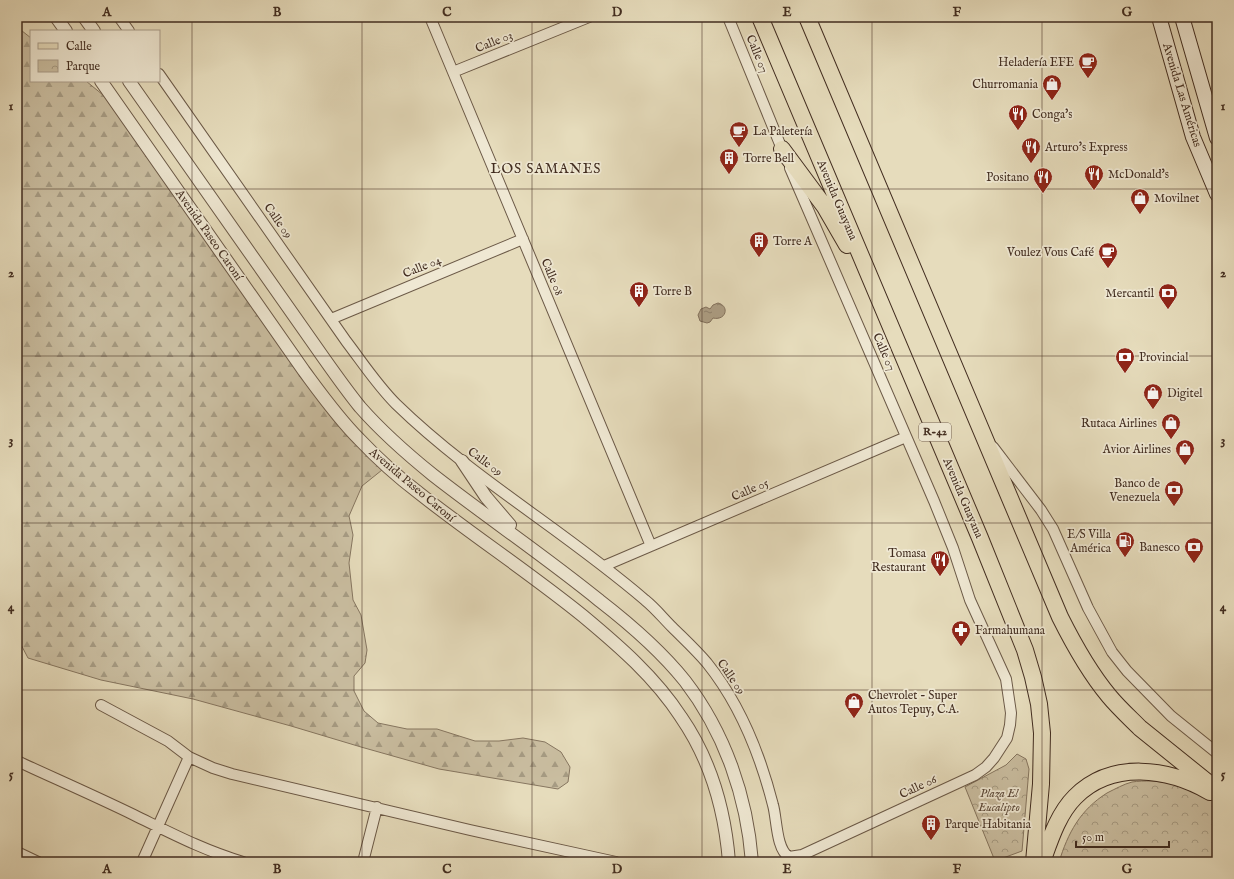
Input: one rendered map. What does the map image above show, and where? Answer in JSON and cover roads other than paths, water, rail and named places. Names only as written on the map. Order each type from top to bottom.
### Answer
[{"type":"main road","name":"Avenida Guayana","points":[[760,17],[980,538],[1025,650],[1034,677],[1042,733],[1041,784],[1034,862]]},
{"type":"main road","points":[[807,17],[1060,617],[1081,658],[1110,697],[1140,728],[1217,790]]},
{"type":"main road","name":"Avenida Las Américas","points":[[1159,17],[1193,137],[1217,194]]},
{"type":"main road","name":"Avenida Las Américas","points":[[1182,17],[1217,138]]},
{"type":"main road","points":[[1183,102],[1203,93]]},
{"type":"main road","points":[[782,149],[824,208],[877,295]]},
{"type":"main road","points":[[1042,862],[1053,833],[1064,812],[1074,798],[1087,787],[1114,774],[1146,772],[1164,775],[1199,787],[1217,796]]},
{"type":"street","points":[[56,17],[65,30]]},
{"type":"street","points":[[84,17],[93,30]]},
{"type":"street","points":[[119,17],[128,30]]},
{"type":"street","name":"Calle 08","points":[[430,17],[651,546]]},
{"type":"street","name":"Calle 03","points":[[453,72],[589,17]]},
{"type":"street","name":"Calle 07","points":[[728,17],[782,149],[953,548],[970,600],[1006,679],[1009,699]]},
{"type":"street","name":"Calle 09","points":[[160,75],[370,374],[391,398],[416,422],[462,461],[604,566],[646,601],[685,638],[707,663],[741,716],[755,746],[774,807],[779,841],[786,855],[789,857]]},
{"type":"street","name":"Avenida Paseo Caroní","points":[[102,82],[304,371],[329,405],[359,440],[418,492],[557,595],[613,640],[666,695],[688,728],[707,766],[724,818],[729,862]]},
{"type":"street","name":"Avenida Paseo Caroní","points":[[130,82],[323,357],[361,407],[381,428],[432,474],[570,577],[628,623],[684,681],[701,704],[728,757],[738,784],[746,813],[752,862]]},
{"type":"street","name":"Calle 04","points":[[331,319],[523,240]]},
{"type":"street","points":[[981,431],[1054,528],[1088,608],[1112,652],[1127,671],[1171,716],[1217,753]]},
{"type":"street","name":"Calle 05","points":[[604,566],[906,437]]},
{"type":"street","points":[[462,461],[500,515],[533,549]]},
{"type":"street","name":"Calle 06","points":[[789,857],[802,854],[980,771],[994,758],[1007,738],[1010,726],[1009,699]]},
{"type":"street","points":[[101,705],[168,741],[189,757],[213,768],[232,774],[614,862]]},
{"type":"street","points":[[142,862],[189,757]]},
{"type":"street","points":[[17,761],[205,849],[243,862]]},
{"type":"street","points":[[363,862],[377,807]]},
{"type":"street","points":[[17,852],[38,862]]},
{"type":"water","points":[[718,303],[724,307],[725,310],[725,313],[721,317],[713,318],[707,323],[700,321],[698,315],[701,309],[706,307],[710,309],[713,305]]},
{"type":"place","name":"Heladería EFE","points":[[1088,79]]},
{"type":"place","name":"Churromania","points":[[1052,101]]},
{"type":"place","name":"Conga's","points":[[1018,131]]},
{"type":"place","name":"La Paletería","points":[[739,148]]},
{"type":"place","name":"Arturo's Express","points":[[1031,164]]},
{"type":"place","name":"Torre Bell","points":[[729,175]]},
{"type":"place","name":"McDonald's","points":[[1094,191]]},
{"type":"place","name":"Positano","points":[[1043,194]]},
{"type":"place","name":"Movilnet","points":[[1140,215]]},
{"type":"place","name":"Torre A","points":[[759,258]]},
{"type":"place","name":"Voulez Vous Café","points":[[1108,269]]},
{"type":"place","name":"Torre B","points":[[639,308]]},
{"type":"place","name":"Mercantil","points":[[1168,310]]},
{"type":"place","name":"Provincial","points":[[1125,374]]},
{"type":"place","name":"Digitel","points":[[1153,410]]},
{"type":"place","name":"Rutaca Airlines","points":[[1171,440]]},
{"type":"place","name":"Avior Airlines","points":[[1185,466]]},
{"type":"place","name":"Banco de Venezuela","points":[[1174,507]]},
{"type":"place","name":"E/S Villa América","points":[[1125,558]]},
{"type":"place","name":"Banesco","points":[[1194,564]]},
{"type":"place","name":"Tomasa Restaurant","points":[[940,577]]},
{"type":"place","name":"Farmahumana","points":[[961,647]]},
{"type":"place","name":"Chevrolet - Super Autos Tepuy, C.A.","points":[[854,719]]},
{"type":"place","name":"Parque Habitania","points":[[931,841]]},
{"type":"district","name":"LOS SAMANES","points":[[546,169]]},
{"type":"park label","name":"Plaza El Eucalipto","points":[[999,800]]}]
